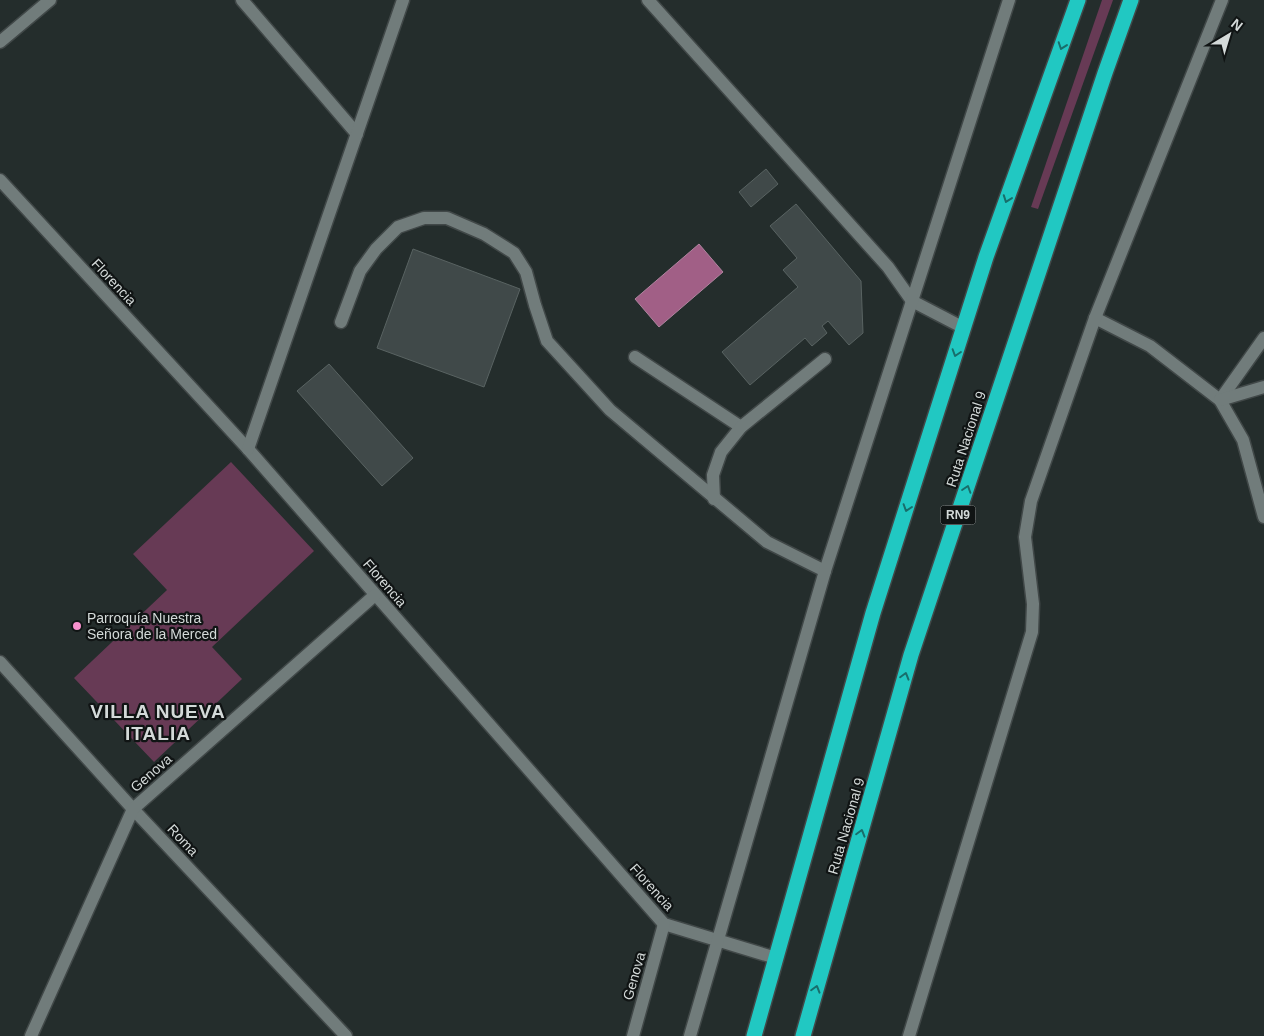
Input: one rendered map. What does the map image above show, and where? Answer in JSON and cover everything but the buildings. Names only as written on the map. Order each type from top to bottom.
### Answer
[{"type":"highway","points":[[754,1036],[873,613],[986,257],[1078,0]]},
{"type":"highway","name":"Ruta Nacional 9","points":[[803,1036],[911,655],[1131,0]]},
{"type":"street","points":[[0,42],[50,0]]},
{"type":"street","points":[[242,0],[357,134]]},
{"type":"street","points":[[248,449],[403,0]]},
{"type":"street","points":[[648,0],[888,267],[912,301],[964,328]]},
{"type":"street","points":[[690,1036],[825,571],[1009,0]]},
{"type":"street","points":[[909,1036],[1032,632],[1033,604],[1024,537],[1031,500],[1095,318],[1222,0]]},
{"type":"street","name":"Florencia","points":[[0,180],[248,449],[664,924],[776,958]]},
{"type":"street","points":[[341,322],[360,271],[376,249],[398,227],[424,218],[446,218],[484,234],[514,253],[526,272],[547,341],[610,410],[767,542],[825,571]]},
{"type":"street","points":[[1095,318],[1150,346],[1220,400],[1243,440],[1264,517]]},
{"type":"street","points":[[1220,400],[1264,338]]},
{"type":"street","points":[[635,358],[741,427]]},
{"type":"street","points":[[714,499],[713,475],[721,452],[741,427],[825,359]]},
{"type":"street","points":[[1220,400],[1264,387]]},
{"type":"street","name":"Genova","points":[[31,1036],[133,809],[376,595]]},
{"type":"street","name":"Roma","points":[[0,662],[133,809],[346,1036]]},
{"type":"street","name":"Genova","points":[[633,1036],[664,924]]},
{"type":"shaded area","points":[[1102,0],[1113,0],[1038,209],[1031,207]]},
{"type":"shaded area","points":[[699,244],[723,272],[659,327],[635,299]]},
{"type":"shaded area","points":[[231,462],[314,551],[212,647],[242,679],[154,762],[74,678],[167,590],[133,554]]},
{"type":"place","name":"Parroquía Nuestra Señora de la Merced","points":[[77,626]]},
{"type":"district","name":"VILLA NUEVA ITALIA","points":[[158,722]]}]
